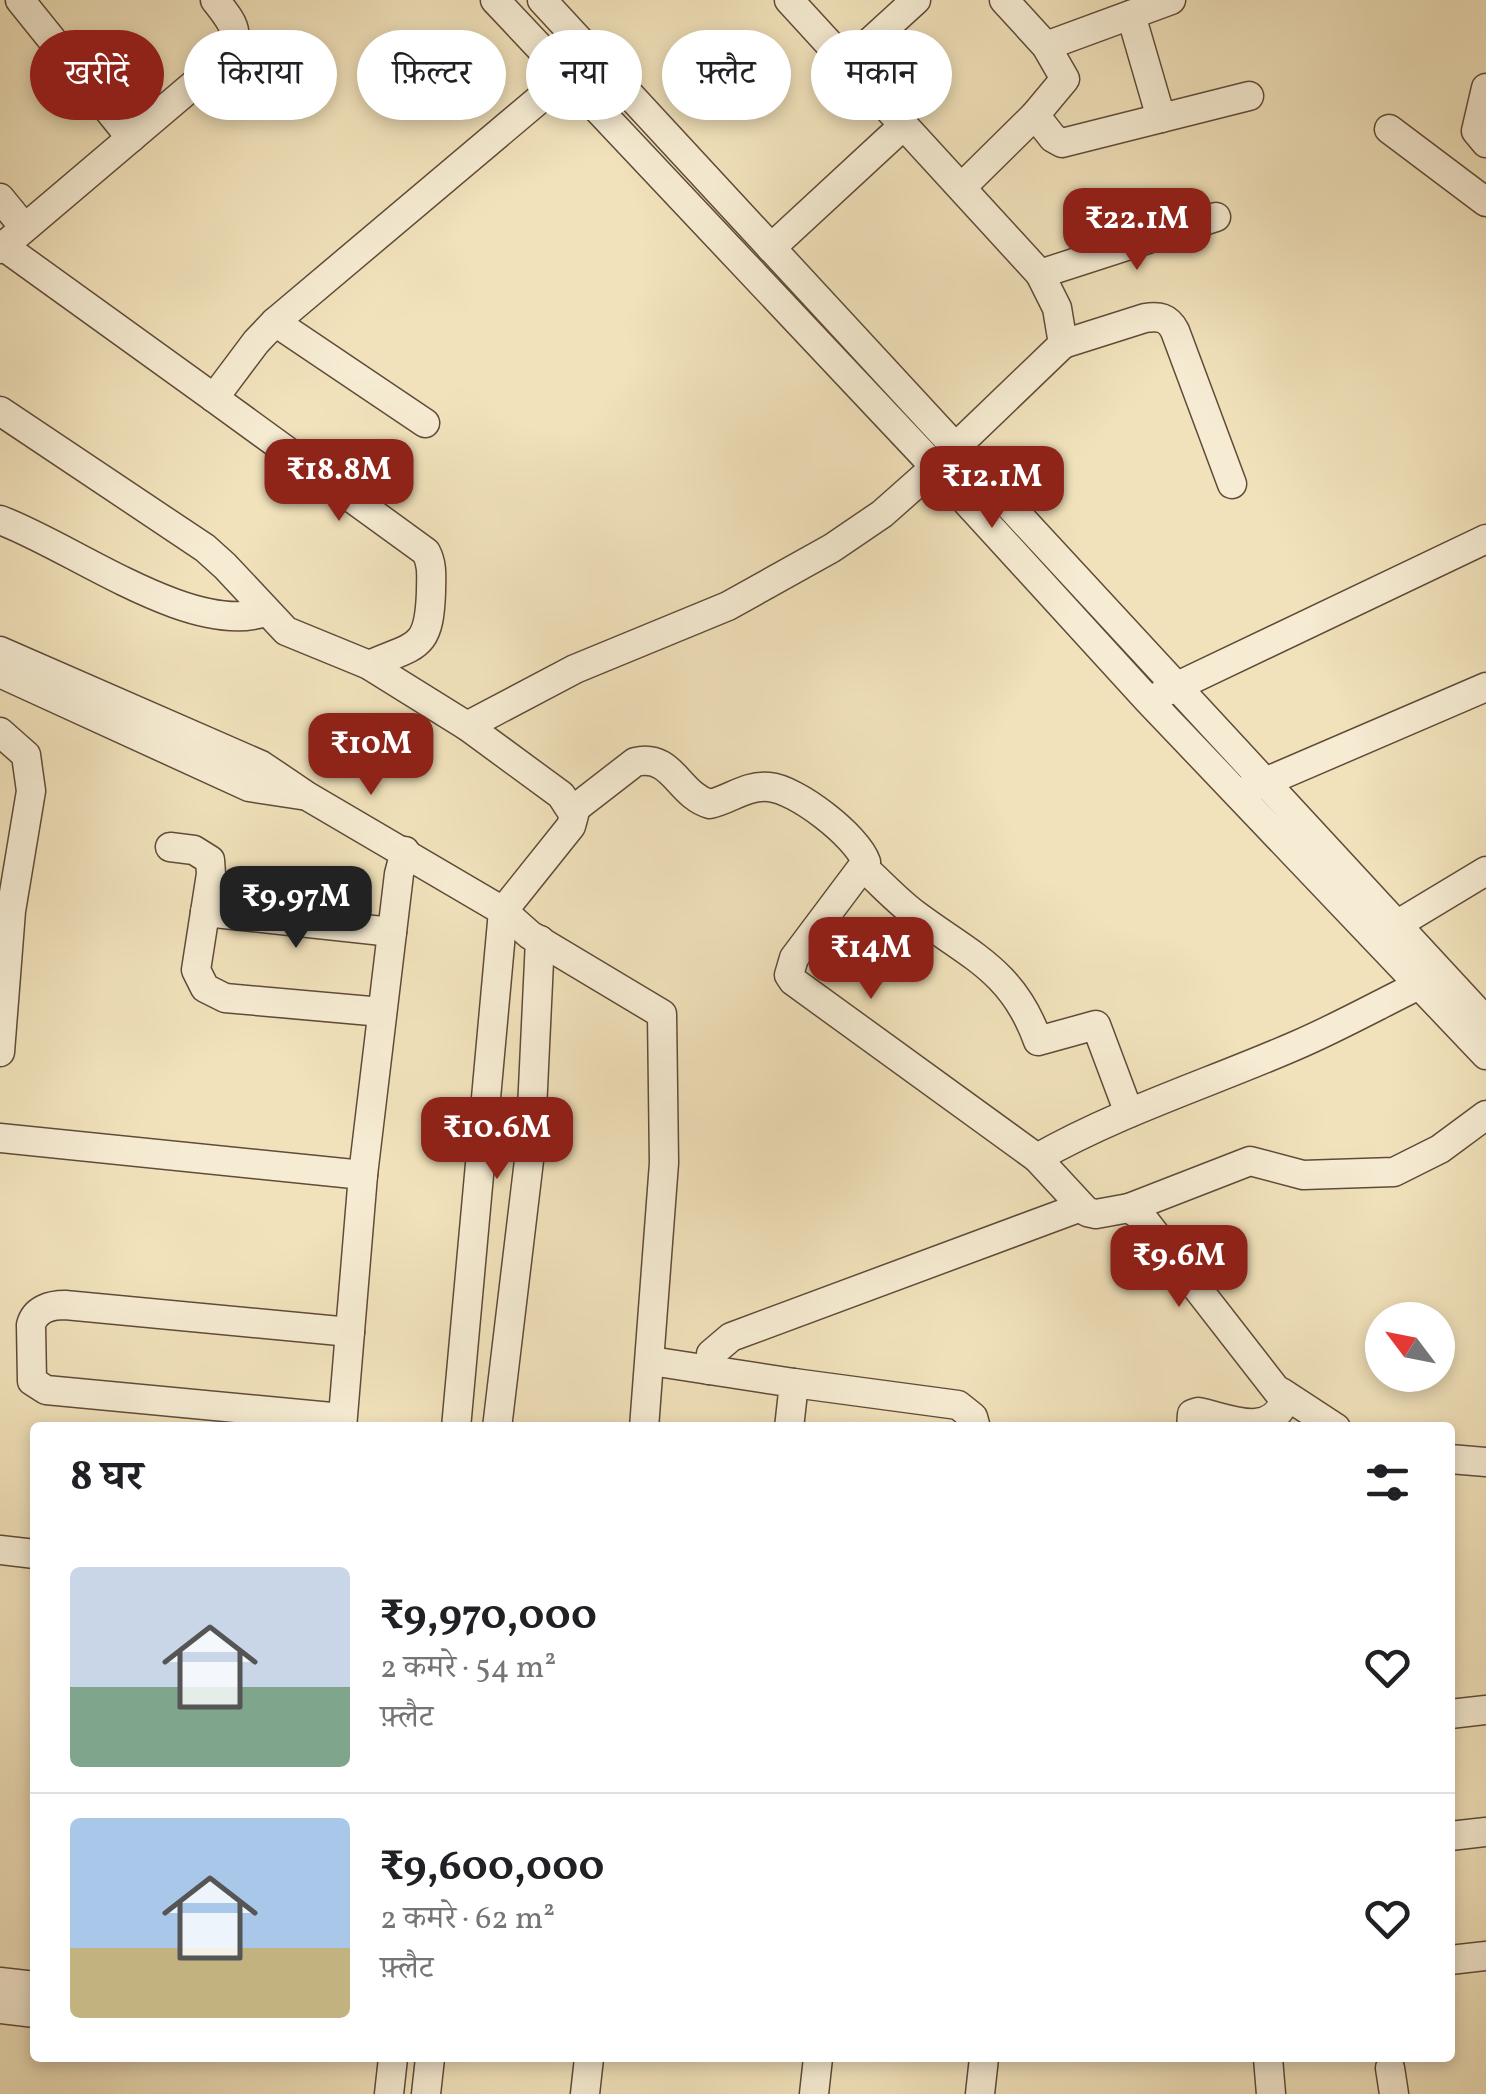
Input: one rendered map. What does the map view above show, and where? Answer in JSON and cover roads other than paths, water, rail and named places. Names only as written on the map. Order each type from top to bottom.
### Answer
[{"type":"street","points":[[0,14],[19,0],[131,138]]},
{"type":"street","points":[[9,240],[218,64],[236,39],[233,23],[215,0]]},
{"type":"street","points":[[496,0],[526,31]]},
{"type":"street","points":[[542,0],[771,248],[1148,700],[1238,794],[1486,1022]]},
{"type":"street","points":[[788,0],[816,30]]},
{"type":"street","points":[[883,30],[916,0]]},
{"type":"street","points":[[1046,46],[1171,0]]},
{"type":"street","points":[[962,187],[1035,115],[1065,79],[1046,46],[1011,2]]},
{"type":"street","points":[[1131,15],[1161,118]]},
{"type":"street","points":[[1035,115],[1052,138],[1062,143],[1249,96]]},
{"type":"street","points":[[214,398],[275,322],[526,110]]},
{"type":"street","points":[[612,120],[1175,687],[1264,783],[1421,984],[1486,1055]]},
{"type":"street","points":[[899,120],[1040,274],[1057,308],[1063,344]]},
{"type":"street","points":[[771,248],[904,125]]},
{"type":"street","points":[[1389,128],[1486,202]]},
{"type":"street","points":[[0,198],[9,240],[214,398],[426,552],[431,565],[427,632],[418,643],[369,665]]},
{"type":"street","points":[[1040,274],[1216,217]]},
{"type":"street","points":[[467,726],[576,669],[728,606],[786,576],[882,514],[1063,344],[1145,318],[1167,320],[1175,331],[1232,484]]},
{"type":"street","points":[[275,322],[425,423]]},
{"type":"street","points":[[0,410],[205,548],[265,612],[297,639],[369,665],[467,726],[562,795],[573,810],[571,826],[503,911],[457,1422]]},
{"type":"street","points":[[0,520],[149,594],[221,615],[250,617],[265,612]]},
{"type":"street","points":[[1148,700],[1486,540]]},
{"type":"street","points":[[0,651],[262,764],[308,796],[503,911],[530,935],[662,1014],[664,1163],[645,1422]]},
{"type":"street","points":[[0,674],[249,787],[308,796]]},
{"type":"street","points":[[1238,794],[1486,688]]},
{"type":"street","points":[[0,732],[26,755],[31,791],[11,844],[11,911],[4,957],[0,1052]]},
{"type":"street","points":[[573,810],[635,762],[656,760],[702,802],[716,803],[748,788],[770,787],[793,793],[858,847],[864,855],[864,868],[804,943],[794,958],[790,975],[801,988],[1038,1158],[1080,1207],[1092,1214],[1129,1208],[1257,1160],[1303,1175],[1394,1172],[1440,1149],[1486,1115]]},
{"type":"street","points":[[170,847],[202,853],[210,860],[196,970],[201,984],[217,996],[382,1012]]},
{"type":"street","points":[[342,1422],[362,1175],[405,851]]},
{"type":"street","points":[[864,868],[914,913],[987,964],[1026,1009],[1038,1041],[1096,1025],[1129,1113]]},
{"type":"street","points":[[1384,932],[1486,871]]},
{"type":"street","points":[[206,912],[392,932]]},
{"type":"street","points":[[498,1422],[530,1152],[540,940]]},
{"type":"street","points":[[1038,1158],[1074,1136],[1299,1044],[1421,984]]},
{"type":"street","points":[[0,1138],[362,1175]]},
{"type":"street","points":[[709,1370],[711,1354],[731,1336],[1080,1207]]},
{"type":"street","points":[[1129,1208],[1140,1216],[1281,1392],[1285,1401],[1280,1411],[1260,1422]]},
{"type":"street","points":[[333,1422],[46,1390],[32,1381],[32,1319],[49,1306],[65,1305],[350,1332]]},
{"type":"street","points":[[650,1361],[958,1406],[974,1422]]},
{"type":"street","points":[[791,1422],[794,1384]]},
{"type":"street","points":[[1281,1392],[1327,1422]]},
{"type":"street","points":[[1191,1422],[1192,1414],[1198,1412],[1237,1422]]},
{"type":"street","points":[[1455,1459],[1486,1462]]},
{"type":"street","points":[[0,1550],[30,1553]]},
{"type":"street","points":[[1455,1713],[1486,1710]]},
{"type":"street","points":[[1455,1835],[1486,1832]]},
{"type":"street","points":[[1455,1959],[1486,1956]]},
{"type":"street","points":[[0,1982],[30,1985]]},
{"type":"street","points":[[0,2010],[30,2013]]},
{"type":"street","points":[[389,2094],[393,2062]]},
{"type":"street","points":[[426,2094],[430,2062]]},
{"type":"street","points":[[585,2094],[589,2062]]},
{"type":"street","points":[[814,2094],[818,2062]]},
{"type":"street","points":[[980,2094],[984,2062]]},
{"type":"street","points":[[1268,2062],[1271,2094]]}]
